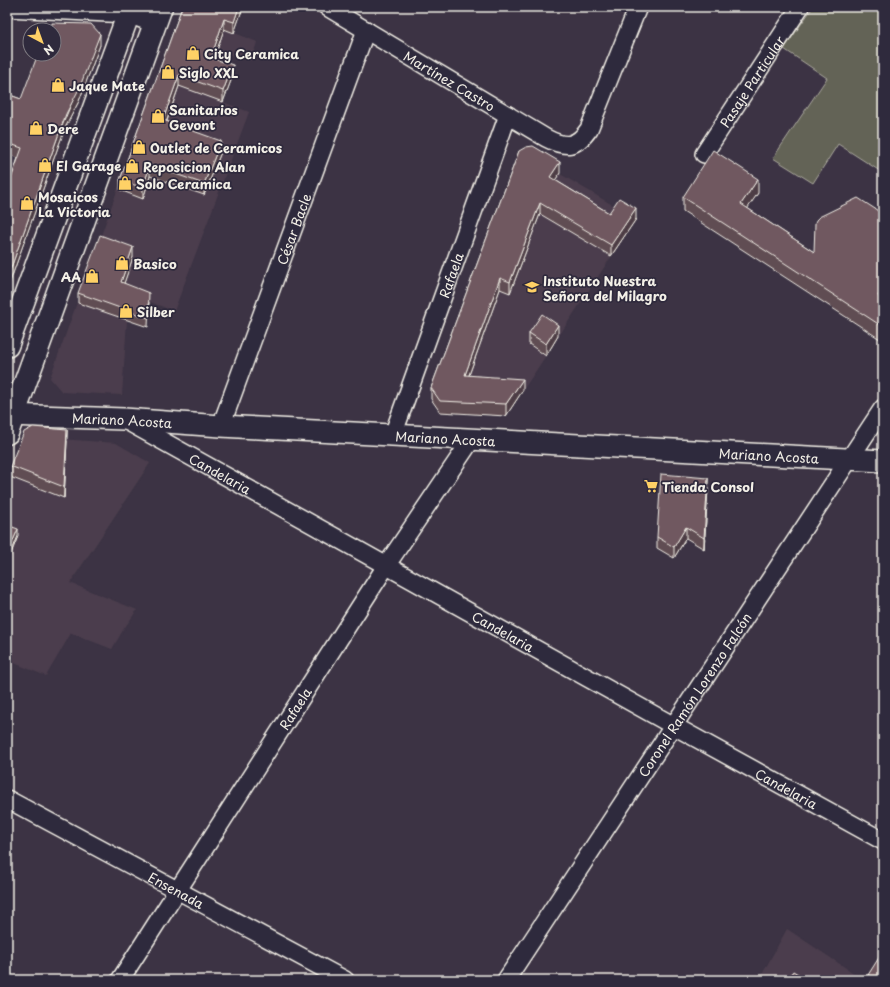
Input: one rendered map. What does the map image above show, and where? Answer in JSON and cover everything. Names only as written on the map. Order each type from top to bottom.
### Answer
[{"type":"main road","points":[[7,346],[129,11]]},
{"type":"main road","points":[[9,421],[158,15]]},
{"type":"street","name":"Martínez Castro","points":[[327,7],[554,143],[564,145],[576,143],[583,137],[593,120],[638,7]]},
{"type":"street","name":"Pasaje Particular","points":[[704,154],[800,7]]},
{"type":"street","points":[[7,8],[129,11],[158,15]]},
{"type":"street","name":"César Bacle","points":[[220,426],[366,30]]},
{"type":"street","name":"Rafaela","points":[[393,435],[508,115]]},
{"type":"street","name":"Coronel Ramón Lorenzo Falcón","points":[[506,980],[883,408]]},
{"type":"street","name":"Mariano Acosta","points":[[9,421],[124,420],[883,461]]},
{"type":"street","name":"Candelaria","points":[[124,420],[883,841]]},
{"type":"street","name":"Rafaela","points":[[120,980],[178,892],[386,566],[472,439]]},
{"type":"street","name":"Ensenada","points":[[7,799],[178,892],[345,980]]},
{"type":"shaded area","points":[[183,7],[243,7],[235,33],[257,42],[251,61],[217,51],[211,68],[233,75],[223,102],[249,112],[174,311],[150,302],[148,327],[127,320],[122,395],[62,392],[50,378]]},
{"type":"shaded area","name":"Instituto Nuestra Señora del Milagro","points":[[533,158],[636,219],[506,416],[440,412],[431,399],[519,163]]},
{"type":"shaded area","points":[[31,437],[116,443],[150,463],[70,583],[137,610],[112,649],[71,633],[46,676],[7,660],[7,485],[24,441]]},
{"type":"shaded area","points":[[787,929],[864,980],[759,980]]},
{"type":"green space","points":[[813,7],[883,7],[883,173],[838,144],[813,183],[773,158],[827,78],[784,49]]},
{"type":"building","points":[[182,7],[239,7],[234,22],[224,19],[211,58],[233,65],[223,91],[179,75],[163,120],[221,141],[204,184],[150,165],[143,188],[120,180]]},
{"type":"building","points":[[62,23],[91,24],[100,34],[79,89],[66,114],[7,279],[7,190],[22,148],[7,143],[7,94],[21,99],[35,62],[62,62]]},
{"type":"building","points":[[533,146],[560,162],[550,177],[609,213],[619,198],[636,208],[611,245],[540,203],[510,282],[500,278],[465,375],[523,379],[506,404],[440,401],[431,388],[519,151],[526,147]]},
{"type":"building","points":[[713,150],[758,179],[741,204],[814,252],[815,224],[819,217],[858,198],[883,214],[883,288],[878,296],[883,299],[883,327],[683,197]]},
{"type":"building","points":[[100,235],[133,247],[121,282],[149,293],[148,318],[78,293]]},
{"type":"building","points":[[542,314],[558,325],[546,344],[529,333]]},
{"type":"building","points":[[33,427],[67,430],[64,487],[10,466],[24,432]]},
{"type":"building","points":[[661,474],[708,478],[704,538],[686,527],[674,547],[657,537]]},
{"type":"building","points":[[7,525],[18,529],[9,550],[7,550]]},
{"type":"building","points":[[880,956],[883,957],[883,980],[876,980],[868,975]]},
{"type":"building","points":[[793,971],[808,980],[788,980]]},
{"type":"place","name":"City Ceramica","points":[[193,53]]},
{"type":"place","name":"Siglo XXL","points":[[168,72]]},
{"type":"place","name":"Jaque Mate","points":[[58,85]]},
{"type":"place","name":"Sanitarios Gevont","points":[[158,116]]},
{"type":"place","name":"Dere","points":[[36,128]]},
{"type":"place","name":"Outlet de Ceramicos","points":[[139,147]]},
{"type":"place","name":"El Garage","points":[[45,165]]},
{"type":"place","name":"Reposicion Alan","points":[[132,166]]},
{"type":"place","name":"Solo Ceramica","points":[[125,183]]},
{"type":"place","name":"Mosaicos La Victoria","points":[[27,203]]},
{"type":"place","name":"Basico","points":[[122,263]]},
{"type":"place","name":"AA","points":[[92,276]]},
{"type":"place","name":"Instituto Nuestra Señora del Milagro","points":[[532,287]]},
{"type":"place","name":"Silber","points":[[126,311]]},
{"type":"place","name":"Tienda Consol","points":[[651,486]]}]
